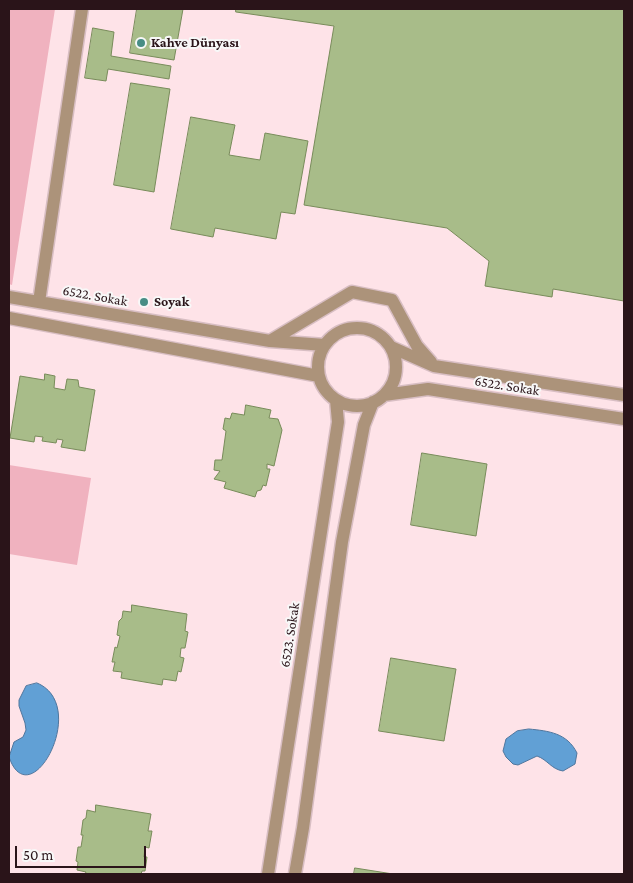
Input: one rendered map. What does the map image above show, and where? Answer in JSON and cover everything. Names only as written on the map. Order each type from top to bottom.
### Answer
[{"type":"street","points":[[39,302],[82,9]]},
{"type":"street","points":[[270,341],[352,292],[392,300],[418,346],[434,366]]},
{"type":"street","name":"6522. Sokak","points":[[9,297],[270,341],[325,345]]},
{"type":"street","points":[[9,318],[319,376]]},
{"type":"street","points":[[353,328],[364,328],[384,338],[391,347],[396,367],[394,377],[384,395],[373,402],[360,406],[336,400],[329,394],[319,376],[320,355],[325,345],[332,337],[342,331],[353,328]]},
{"type":"street","name":"6522. Sokak","points":[[391,347],[434,366],[624,395]]},
{"type":"street","name":"6522. Sokak","points":[[384,395],[428,389],[624,419]]},
{"type":"street","name":"6523. Sokak","points":[[268,874],[338,427],[336,400]]},
{"type":"street","points":[[295,874],[311,772],[342,542],[364,424],[373,402]]},
{"type":"shaded area","points":[[9,9],[55,9],[12,285],[9,284]]},
{"type":"shaded area","points":[[9,465],[91,478],[77,565],[9,554]]},
{"type":"water","points":[[37,683],[52,695],[58,712],[57,732],[51,751],[41,766],[30,774],[18,772],[9,757],[14,742],[23,737],[26,730],[19,700],[26,686]]},
{"type":"water","points":[[529,729],[550,732],[563,737],[573,746],[577,753],[575,764],[563,771],[537,756],[518,765],[513,764],[503,751],[506,739],[517,731]]},
{"type":"building","points":[[137,9],[183,9],[174,60],[130,53]]},
{"type":"building","points":[[236,9],[624,9],[624,301],[553,289],[552,297],[485,286],[489,261],[447,228],[304,205],[334,26],[236,12]]},
{"type":"building","points":[[93,28],[114,32],[111,56],[171,66],[169,79],[108,69],[106,81],[85,78]]},
{"type":"building","points":[[131,83],[170,89],[154,192],[114,185]]},
{"type":"building","points":[[191,117],[235,125],[229,155],[260,160],[265,133],[308,141],[295,214],[281,212],[276,239],[215,228],[213,237],[171,229]]},
{"type":"building","points":[[45,374],[55,376],[54,388],[65,390],[67,379],[78,380],[79,387],[95,390],[85,451],[61,447],[63,440],[57,439],[56,443],[42,441],[43,437],[35,436],[34,442],[10,438],[20,376],[44,380]]},
{"type":"building","points":[[246,405],[271,410],[269,418],[278,419],[282,430],[274,466],[267,464],[267,469],[270,469],[266,486],[263,485],[261,490],[257,491],[255,497],[224,488],[226,482],[214,479],[220,471],[214,470],[215,460],[222,460],[226,431],[223,429],[225,418],[230,419],[232,413],[244,415]]},
{"type":"building","points":[[422,453],[487,464],[476,536],[411,525]]},
{"type":"building","points":[[132,605],[187,614],[185,631],[188,632],[185,648],[181,648],[180,657],[184,658],[181,672],[178,671],[176,681],[163,679],[162,685],[121,678],[122,672],[113,671],[115,662],[112,662],[115,647],[117,648],[120,636],[117,635],[119,621],[122,618],[123,611],[131,612]]},
{"type":"building","points":[[391,658],[456,669],[444,741],[379,731]]},
{"type":"building","points":[[96,805],[151,814],[148,831],[152,831],[149,848],[145,847],[144,857],[147,857],[145,871],[142,871],[141,874],[85,874],[86,872],[77,870],[78,862],[76,861],[78,847],[81,847],[83,820],[86,818],[87,810],[95,812]]},
{"type":"building","points":[[355,868],[393,874],[354,874]]},
{"type":"place","name":"Kahve Dünyası","points":[[141,43]]},
{"type":"place","name":"Soyak","points":[[144,302]]}]
